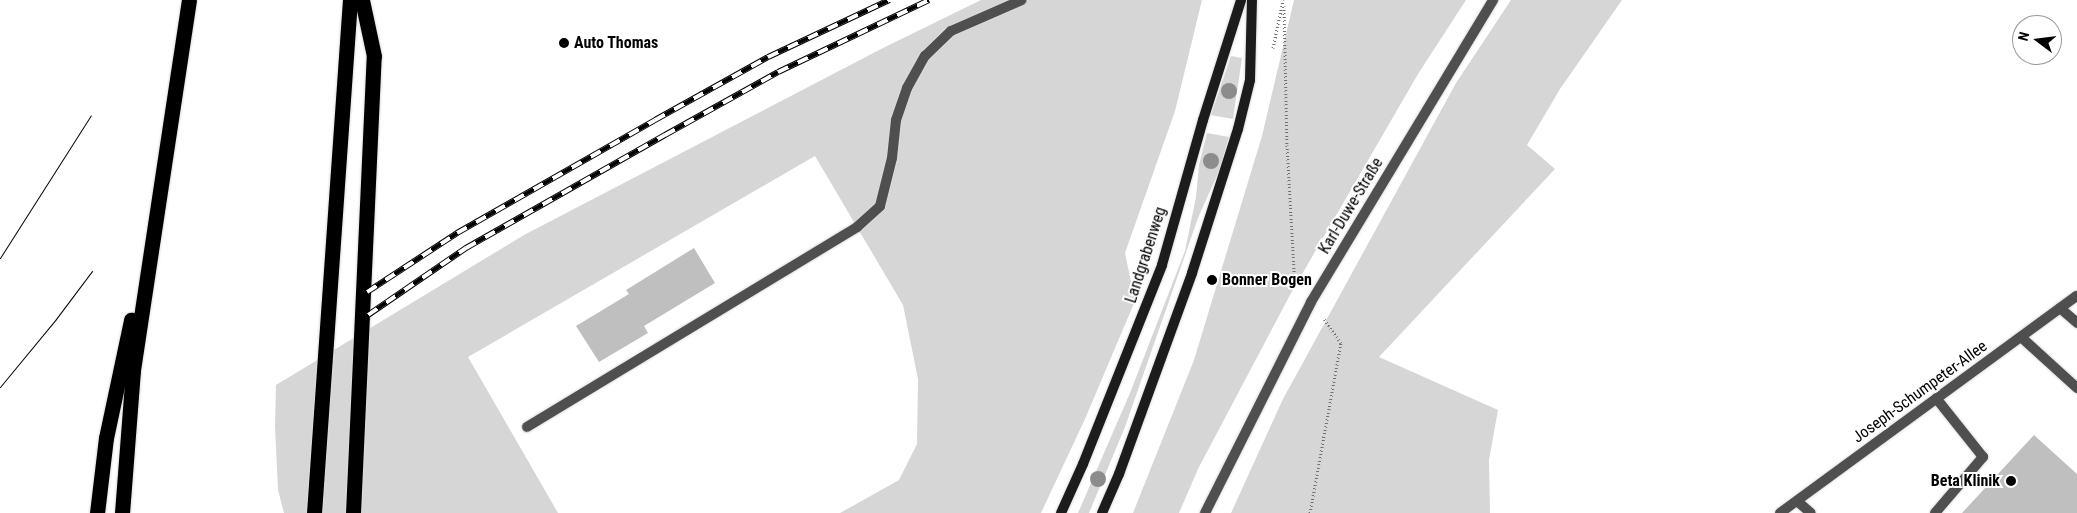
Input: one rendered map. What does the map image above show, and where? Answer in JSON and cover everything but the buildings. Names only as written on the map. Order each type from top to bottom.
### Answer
[{"type":"highway","points":[[122,513],[133,370],[189,0]]},
{"type":"highway","points":[[314,513],[350,0]]},
{"type":"highway","points":[[353,513],[374,56],[362,0]]},
{"type":"highway","points":[[97,513],[106,438],[166,157]]},
{"type":"main road","name":"Landgrabenweg","points":[[1061,513],[1083,464],[1162,265],[1203,120],[1241,0]]},
{"type":"main road","points":[[1102,513],[1119,474],[1192,273],[1238,129],[1250,80],[1252,0]]},
{"type":"street","points":[[528,427],[857,227],[880,206],[892,158],[896,120],[907,88],[924,56],[952,31],[1022,0]]},
{"type":"street","name":"Karl-Duwe-Straße","points":[[1205,513],[1311,302],[1493,0]]},
{"type":"street","name":"Joseph-Schumpeter-Allee","points":[[1780,513],[2077,296]]},
{"type":"street","points":[[2060,308],[2077,323]]},
{"type":"street","points":[[2021,337],[2077,388]]},
{"type":"street","points":[[1935,513],[1983,457],[1936,398]]},
{"type":"street","points":[[1797,501],[1811,513]]},
{"type":"path","points":[[1283,1],[1287,145],[1295,289],[1311,302],[1341,343],[1310,513]]},
{"type":"shaded area","points":[[981,0],[1202,0],[1175,111],[1125,253],[1135,301],[1085,419],[1041,513],[840,513],[899,480],[917,444],[918,379],[903,305],[815,156],[468,357],[558,513],[284,513],[278,490],[275,426],[276,385],[524,235],[883,48]]},
{"type":"shaded area","points":[[1294,0],[1466,0],[1418,74],[1290,295],[1198,469],[1179,513],[1133,513],[1194,360],[1262,136]]},
{"type":"shaded area","points":[[1511,0],[1622,0],[1560,89],[1527,145],[1555,169],[1379,357],[1498,410],[1489,460],[1490,513],[1231,513],[1283,399],[1456,83]]},
{"type":"shaded area","points":[[1231,56],[1242,58],[1233,119],[1211,115]]},
{"type":"shaded area","points":[[1207,133],[1229,137],[1219,171],[1198,218],[1125,427],[1089,513],[1078,513],[1130,393],[1185,251],[1196,197],[1199,165]]},
{"type":"tram line","points":[[0,258],[91,115]]},
{"type":"tram line","points":[[0,387],[56,319],[92,271]]},
{"type":"railway","points":[[367,292],[457,233],[655,120],[768,57],[889,0]]},
{"type":"railway","points":[[368,315],[466,248],[665,135],[778,72],[929,0]]},
{"type":"place","name":"Auto Thomas","points":[[564,43]]},
{"type":"place","name":"Bonner Bogen","points":[[1212,280]]},
{"type":"place","name":"Beta Klinik","points":[[2011,481]]}]
